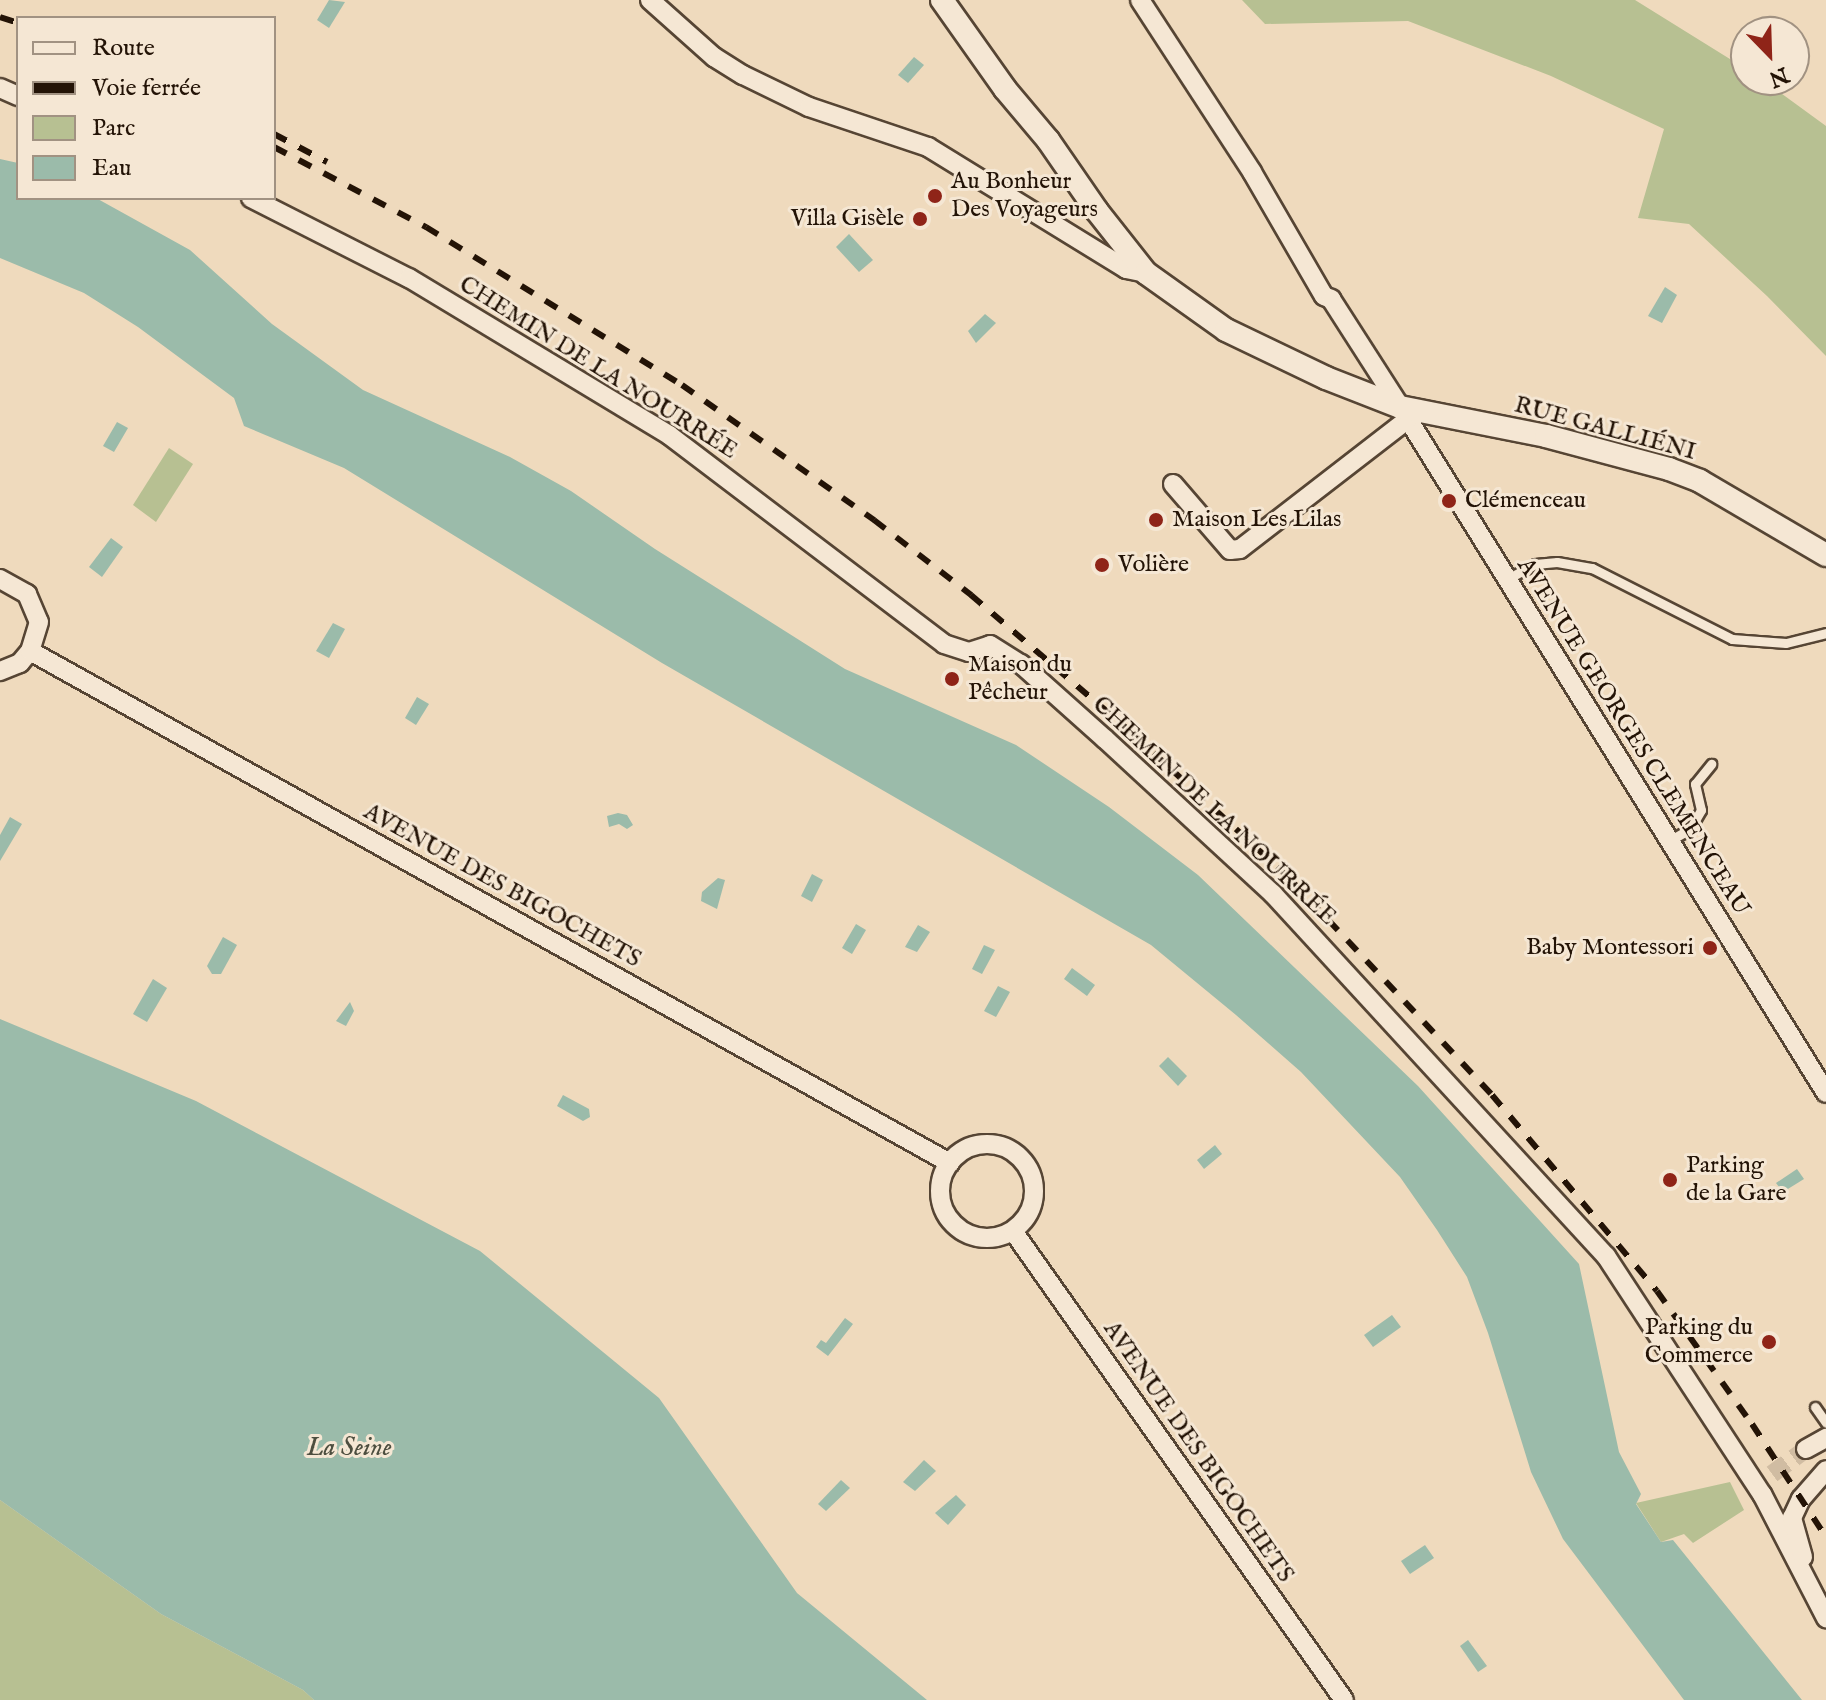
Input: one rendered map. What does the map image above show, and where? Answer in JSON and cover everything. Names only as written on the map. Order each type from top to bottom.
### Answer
[{"type":"street","points":[[650,0],[714,57],[743,75],[809,107],[928,147],[1126,269],[1146,273]]},
{"type":"street","name":"RUE GALLIÉNI","points":[[942,0],[1146,273],[1226,330],[1404,413],[1546,436],[1669,469],[1700,481],[1826,555]]},
{"type":"street","name":"AVENUE GEORGES CLEMENCEAU","points":[[1140,0],[1252,172],[1324,296],[1331,299],[1404,413],[1826,1093]]},
{"type":"street","name":"CHEMIN DE LA NOURRÉE","points":[[255,200],[409,278],[669,435],[944,644],[969,652],[990,645],[1021,664],[1273,894],[1606,1256],[1754,1485],[1813,1591]]},
{"type":"street","points":[[1173,484],[1230,550],[1240,549],[1404,413]]},
{"type":"street","points":[[0,579],[15,584],[35,607],[39,622],[30,651],[20,663],[0,671]]},
{"type":"street","name":"AVENUE DES BIGOCHETS","points":[[30,651],[950,1163]]},
{"type":"street","points":[[989,1144],[1004,1147],[1027,1165],[1034,1194],[1031,1209],[1013,1231],[997,1237],[981,1238],[953,1223],[944,1209],[940,1194],[942,1177],[950,1163],[961,1153],[989,1144]]},
{"type":"street","name":"AVENUE DES BIGOCHETS","points":[[1013,1231],[1344,1700]]},
{"type":"street","points":[[1806,1449],[1826,1438]]},
{"type":"street","points":[[1826,1470],[1817,1477],[1792,1518],[1813,1591],[1826,1618]]},
{"type":"street","points":[[1754,1485],[1772,1474]]},
{"type":"lane","points":[[1507,579],[1535,564],[1557,562],[1592,568],[1732,639],[1786,643],[1826,633]]},
{"type":"lane","points":[[1669,841],[1690,829],[1701,810],[1695,784],[1711,764]]},
{"type":"lane","points":[[1815,1407],[1826,1423]]},
{"type":"green space","points":[[1242,0],[1635,0],[1730,59],[1730,96],[1785,96],[1826,126],[1826,356],[1689,224],[1638,218],[1664,129],[1551,76],[1408,21],[1265,24]]},
{"type":"green space","points":[[169,448],[193,464],[156,522],[133,505]]},
{"type":"green space","points":[[1730,1482],[1744,1510],[1693,1543],[1684,1534],[1661,1542],[1636,1503]]},
{"type":"green space","points":[[0,1500],[161,1614],[303,1690],[314,1700],[0,1700]]},
{"type":"water","points":[[329,0],[345,2],[329,28],[317,20]]},
{"type":"water","points":[[914,57],[924,65],[908,83],[898,75]]},
{"type":"water","points":[[0,159],[16,163],[16,200],[100,200],[190,250],[272,324],[363,390],[510,457],[571,491],[655,549],[845,669],[1016,745],[1109,807],[1198,875],[1418,1086],[1579,1264],[1619,1452],[1641,1494],[1636,1504],[1661,1542],[1673,1540],[1802,1700],[1684,1700],[1563,1539],[1531,1472],[1488,1333],[1467,1277],[1400,1177],[1301,1072],[1151,945],[662,663],[344,468],[244,426],[234,398],[138,327],[84,293],[0,258]]},
{"type":"water","points":[[849,234],[873,260],[859,272],[836,247]]},
{"type":"water","points":[[1665,287],[1677,295],[1662,323],[1648,316]]},
{"type":"water","points":[[985,314],[996,323],[976,343],[968,331]]},
{"type":"water","points":[[117,422],[128,428],[114,452],[103,446]]},
{"type":"water","points":[[111,538],[123,547],[102,577],[89,567]]},
{"type":"water","points":[[333,623],[345,629],[329,658],[316,651]]},
{"type":"water","points":[[417,697],[429,704],[416,725],[405,718]]},
{"type":"water","points":[[618,813],[627,815],[633,825],[627,829],[619,824],[609,827],[607,816]]},
{"type":"water","points":[[10,817],[22,824],[0,861],[0,835]]},
{"type":"water","points":[[812,874],[823,880],[812,902],[801,896]]},
{"type":"water","points":[[718,878],[725,880],[717,909],[701,901],[702,892]]},
{"type":"water","points":[[856,924],[866,930],[852,954],[842,948]]},
{"type":"water","points":[[918,925],[930,932],[917,952],[905,947]]},
{"type":"water","points":[[223,937],[237,945],[221,974],[212,974],[207,966]]},
{"type":"water","points":[[984,945],[995,950],[982,974],[972,969]]},
{"type":"water","points":[[1072,968],[1095,985],[1087,996],[1064,979]]},
{"type":"water","points":[[153,979],[167,988],[147,1022],[133,1014]]},
{"type":"water","points":[[998,986],[1010,992],[996,1017],[984,1011]]},
{"type":"water","points":[[350,1002],[354,1011],[346,1026],[336,1021]]},
{"type":"water","name":"La Seine","points":[[0,1019],[196,1101],[480,1251],[659,1398],[797,1593],[927,1700],[314,1700],[303,1690],[161,1614],[0,1500]]},
{"type":"water","points":[[1168,1057],[1187,1076],[1178,1086],[1159,1066]]},
{"type":"water","points":[[563,1095],[589,1109],[590,1117],[583,1121],[557,1106]]},
{"type":"water","points":[[1215,1145],[1222,1154],[1204,1169],[1197,1160]]},
{"type":"water","points":[[1797,1169],[1804,1179],[1783,1192],[1776,1183]]},
{"type":"water","points":[[1392,1315],[1401,1327],[1373,1347],[1364,1335]]},
{"type":"water","points":[[845,1318],[853,1324],[828,1356],[816,1347],[821,1340],[826,1343]]},
{"type":"water","points":[[924,1460],[936,1471],[915,1491],[903,1482]]},
{"type":"water","points":[[841,1480],[850,1488],[826,1511],[818,1504]]},
{"type":"water","points":[[956,1495],[966,1505],[948,1525],[935,1513]]},
{"type":"water","points":[[1425,1545],[1434,1558],[1410,1574],[1401,1561]]},
{"type":"water","points":[[1468,1640],[1487,1666],[1478,1672],[1460,1646]]},
{"type":"tunnel","points":[[1772,1474],[1806,1449]]},
{"type":"railway","points":[[0,17],[16,22]]},
{"type":"railway","points":[[276,135],[327,162]]},
{"type":"railway","points":[[276,148],[426,227],[682,385],[874,520],[971,595],[1133,734],[1290,879],[1492,1095],[1657,1291],[1752,1424],[1826,1537]]},
{"type":"place","name":"Au Bonheur Des Voyageurs","points":[[935,196]]},
{"type":"place","name":"Villa Gisèle","points":[[920,219]]},
{"type":"place","name":"Clémenceau","points":[[1449,501]]},
{"type":"place","name":"Maison Les Lilas","points":[[1156,520]]},
{"type":"place","name":"Volière","points":[[1102,565]]},
{"type":"place","name":"Maison du Pêcheur","points":[[952,679]]},
{"type":"place","name":"Baby Montessori","points":[[1710,948]]},
{"type":"place","name":"Parking de la Gare","points":[[1670,1180]]},
{"type":"place","name":"Parking du Commerce","points":[[1769,1342]]}]
